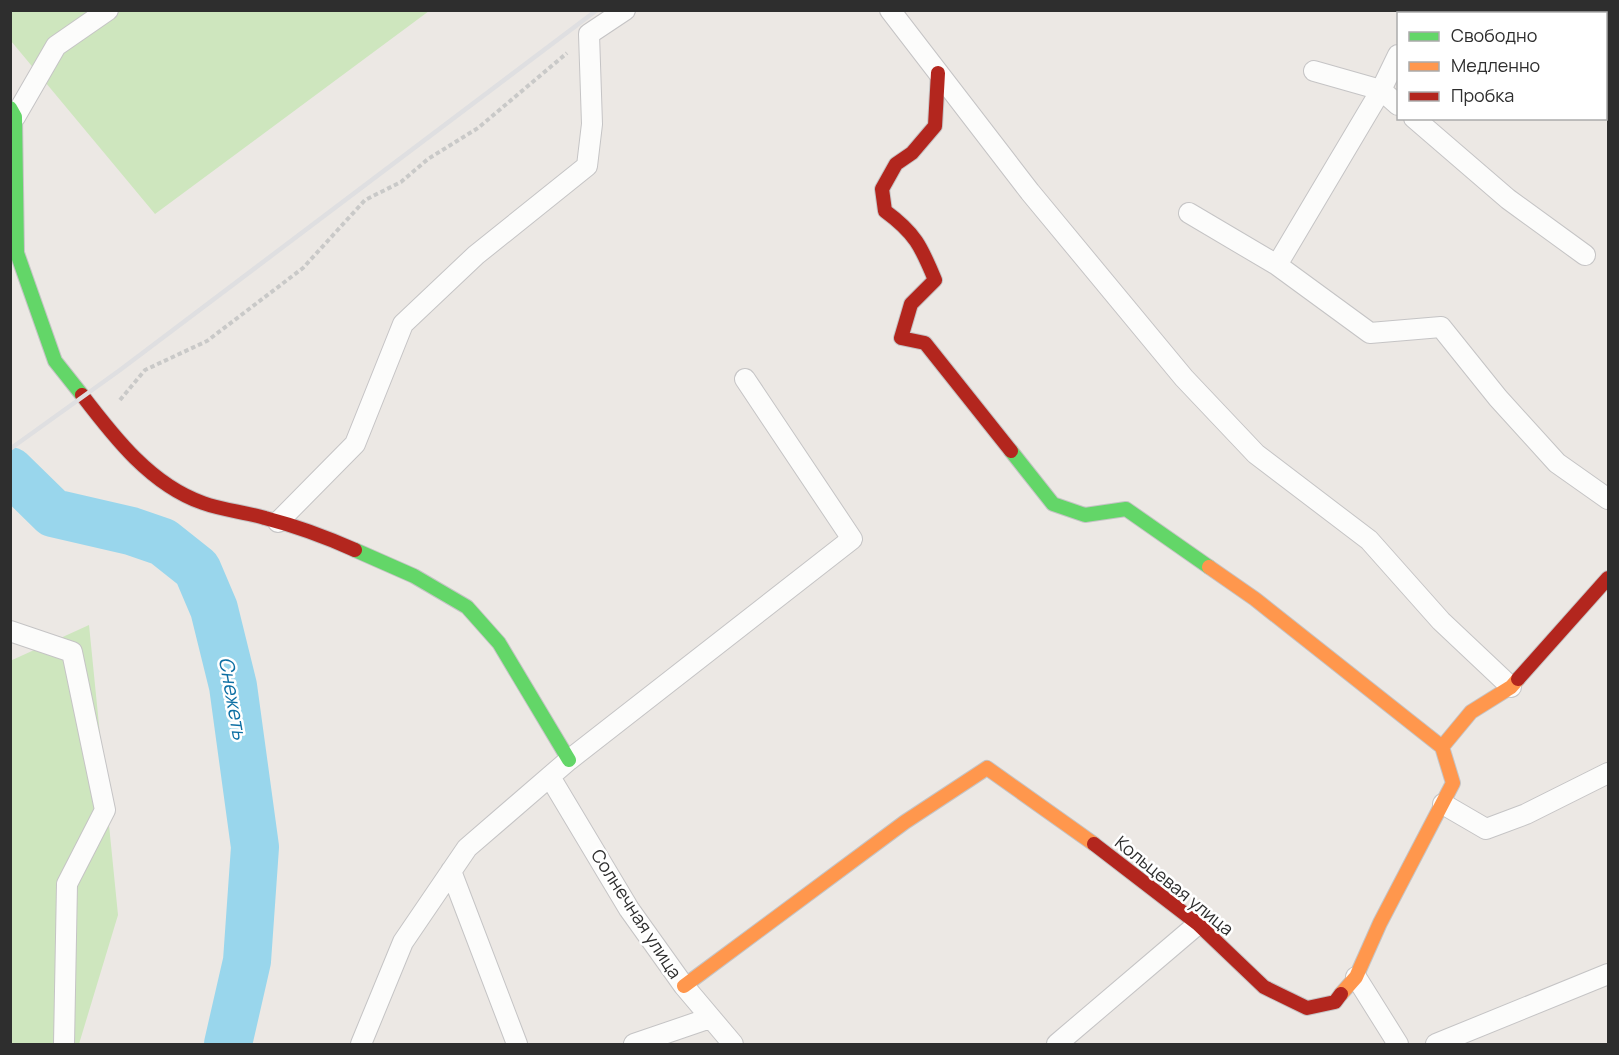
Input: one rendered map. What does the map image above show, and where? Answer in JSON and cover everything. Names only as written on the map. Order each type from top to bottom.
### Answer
[{"type":"street","points":[[108,10],[56,46],[13,113],[17,253],[55,361],[124,447],[164,483],[202,503],[322,535],[414,576],[467,607],[499,643],[569,760]]},
{"type":"street","points":[[278,522],[355,444],[404,324],[476,255],[587,166],[592,124],[589,34],[625,10]]},
{"type":"street","points":[[890,10],[1030,192],[1192,386],[1256,454],[1369,540],[1441,621],[1511,687]]},
{"type":"street","points":[[1277,265],[1397,57]]},
{"type":"street","points":[[1314,71],[1380,90],[1397,104]]},
{"type":"street","points":[[938,73],[935,126],[912,153],[896,164],[882,189],[885,211],[911,233],[922,249],[935,280],[910,304],[901,338],[925,343],[1053,504],[1085,515],[1126,509],[1255,599],[1442,747],[1471,712],[1511,687],[1608,578]]},
{"type":"street","points":[[1416,120],[1508,199],[1585,255]]},
{"type":"street","points":[[1189,213],[1277,265],[1370,333],[1441,327],[1498,398],[1557,463],[1608,499]]},
{"type":"street","points":[[361,1044],[403,942],[466,848],[569,760],[852,539],[745,380]]},
{"type":"street","points":[[11,636],[72,651],[105,810],[67,884],[64,1044]]},
{"type":"street","name":"Кольцевая улица","points":[[684,986],[905,822],[987,768],[1071,826],[1198,924],[1264,987],[1307,1008],[1335,1002],[1356,976],[1380,923],[1453,783],[1442,747]]},
{"type":"street","points":[[1443,804],[1486,829],[1526,814],[1608,773]]},
{"type":"street","name":"Солнечная улица","points":[[550,777],[629,909],[684,986],[733,1044]]},
{"type":"street","points":[[451,871],[517,1044]]},
{"type":"street","points":[[1057,1044],[1088,1020],[1198,924]]},
{"type":"street","points":[[1436,1044],[1608,974]]},
{"type":"street","points":[[1356,976],[1398,1044]]},
{"type":"street","points":[[634,1044],[710,1017]]},
{"type":"path","points":[[102,421],[145,370],[207,341],[303,268],[365,200],[401,182],[428,159],[478,128],[589,34]]},
{"type":"green space","points":[[10,11],[429,11],[155,214],[11,41]]},
{"type":"green space","points":[[89,625],[118,915],[79,1044],[11,1044],[10,661]]},
{"type":"waterway","name":"Снежеть","points":[[10,471],[53,513],[131,531],[163,542],[197,569],[214,609],[233,686],[255,847],[247,961],[228,1044]]},
{"type":"railway","points":[[10,449],[120,370],[597,10]]},
{"type":"traffic: fast","points":[[10,108],[15,117],[17,253],[55,361],[82,395]]},
{"type":"traffic: fast","points":[[1011,451],[1053,504],[1085,515],[1126,509],[1209,567]]},
{"type":"traffic: fast","points":[[355,550],[414,576],[467,607],[499,643],[569,760]]},
{"type":"traffic: slow","points":[[1209,567],[1255,599],[1442,747]]},
{"type":"traffic: slow","points":[[1341,994],[1356,977],[1380,923],[1453,783],[1442,747],[1471,712],[1511,687],[1518,679]]},
{"type":"traffic: slow","points":[[684,986],[905,822],[987,768],[1094,844]]},
{"type":"traffic: jam","points":[[938,73],[935,126],[912,153],[896,164],[882,189],[885,211],[904,226],[916,241],[935,280],[911,304],[901,338],[925,343],[1011,451]]},
{"type":"traffic: jam","points":[[82,395],[135,458],[150,472],[184,495],[203,503],[299,528],[355,550]]},
{"type":"traffic: jam","points":[[1518,679],[1608,578]]},
{"type":"traffic: jam","points":[[1094,844],[1198,924],[1264,987],[1307,1008],[1335,1002],[1341,994]]}]
